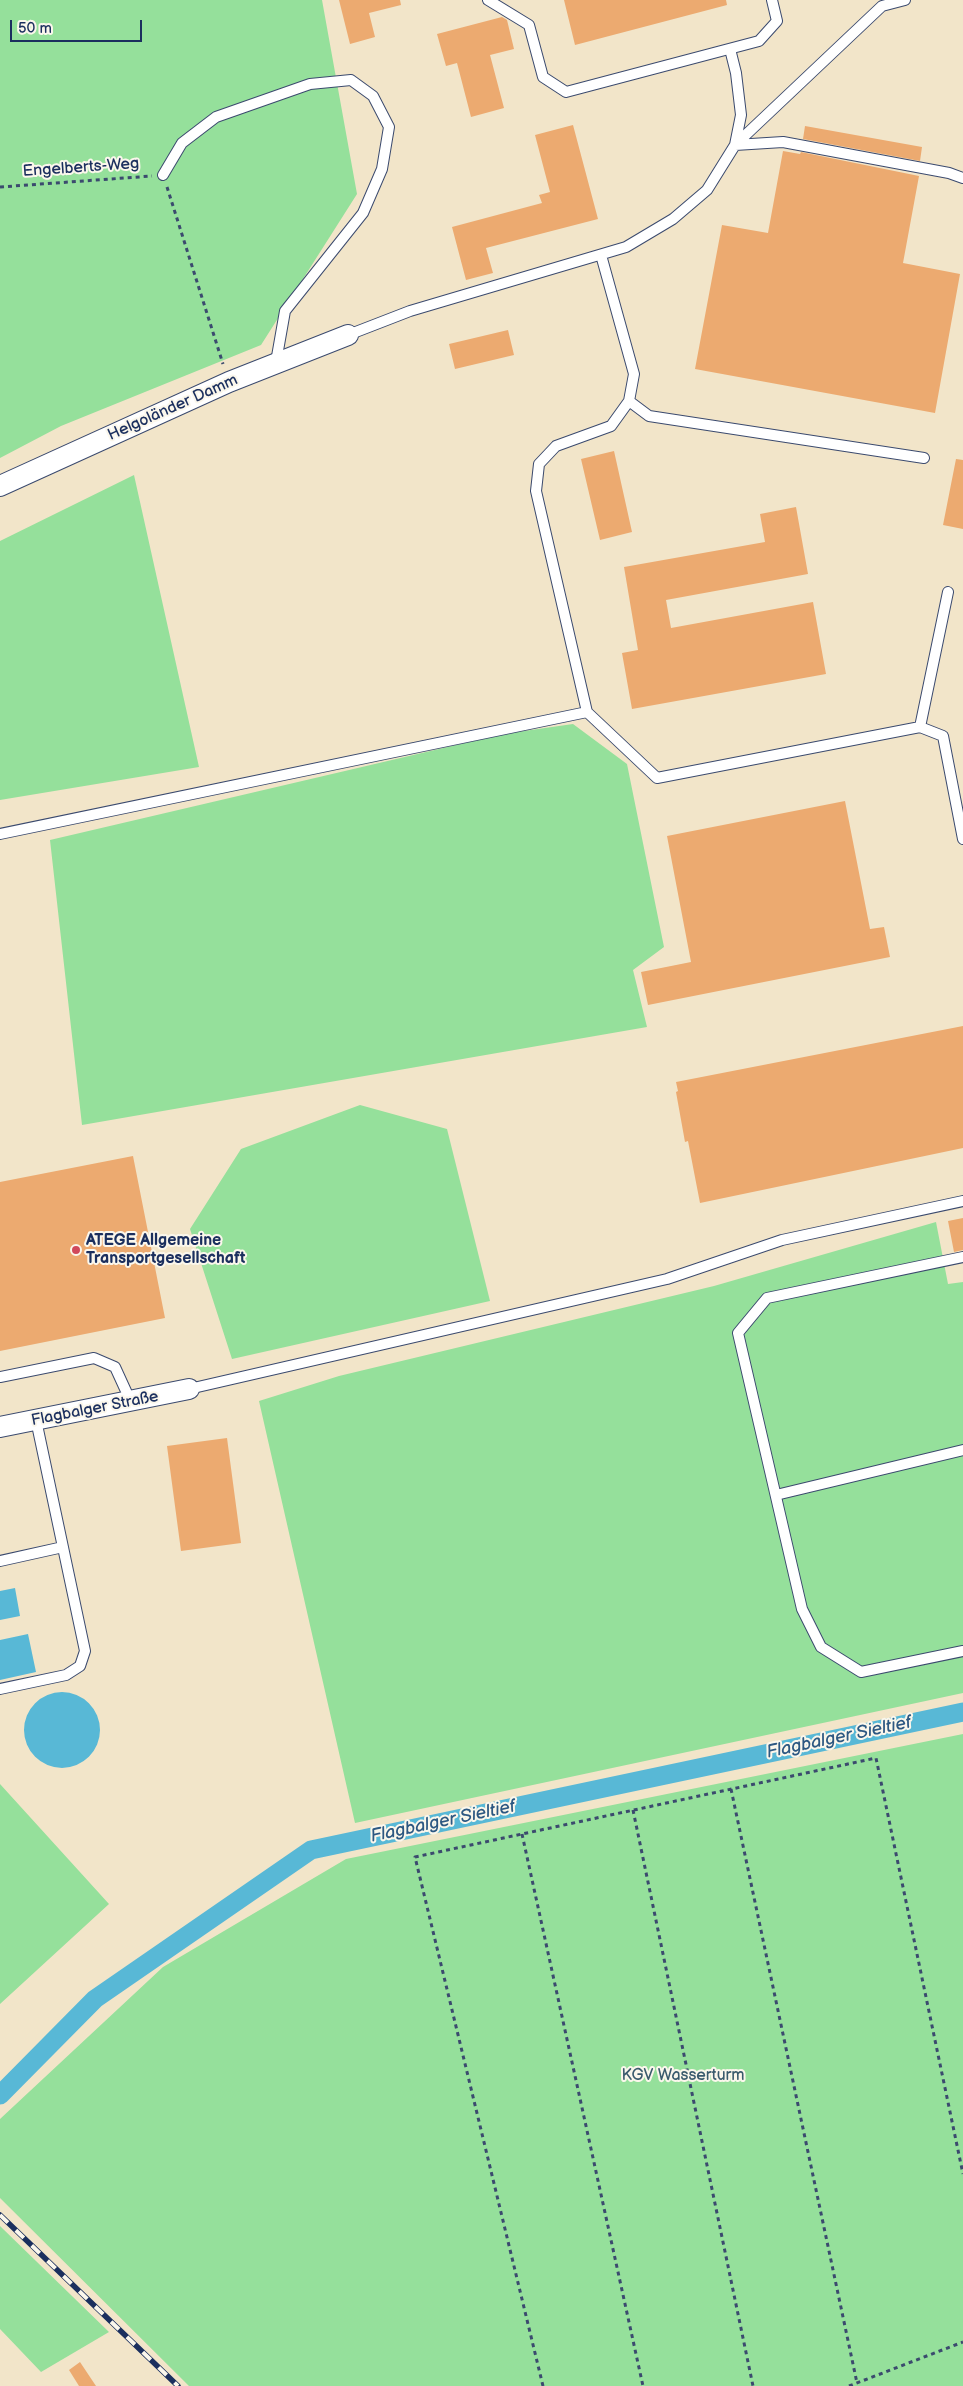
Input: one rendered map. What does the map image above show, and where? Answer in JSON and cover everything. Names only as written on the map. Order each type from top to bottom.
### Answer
[{"type":"street","name":"Helgoländer Damm","points":[[0,486],[229,382],[348,335]]},
{"type":"street","name":"Flagbalger Straße","points":[[0,1427],[189,1389]]},
{"type":"lane","points":[[488,0],[529,25],[543,78],[566,92],[760,41],[777,21],[772,0]]},
{"type":"lane","points":[[348,335],[410,311],[626,247],[673,219],[707,190],[735,145],[882,6],[905,0]]},
{"type":"lane","points":[[730,49],[736,73],[741,114],[735,145]]},
{"type":"lane","points":[[163,175],[182,143],[216,117],[310,84],[351,80],[373,96],[390,127],[382,169],[363,213],[285,311],[276,362]]},
{"type":"lane","points":[[735,145],[784,142],[949,173],[963,178]]},
{"type":"lane","points":[[601,254],[634,374],[629,401],[611,426],[556,446],[539,464],[536,491],[587,712],[657,778],[920,727],[943,736],[963,839]]},
{"type":"lane","points":[[629,401],[649,416],[924,458]]},
{"type":"lane","points":[[920,727],[948,592]]},
{"type":"lane","points":[[0,834],[587,712]]},
{"type":"lane","points":[[189,1389],[667,1279],[782,1240],[963,1201]]},
{"type":"lane","points":[[963,1257],[767,1298],[738,1333],[802,1609],[821,1647],[861,1672],[963,1651]]},
{"type":"lane","points":[[0,1377],[94,1358],[115,1368],[131,1402]]},
{"type":"lane","points":[[0,1689],[66,1675],[80,1666],[85,1651],[36,1420]]},
{"type":"lane","points":[[776,1495],[963,1450]]},
{"type":"lane","points":[[0,1561],[63,1547]]},
{"type":"path","name":"Engelberts-Weg","points":[[0,187],[163,175]]},
{"type":"path","points":[[163,175],[229,382]]},
{"type":"path","points":[[543,2386],[415,1858],[876,1758],[963,2174]]},
{"type":"path","points":[[731,1789],[857,2383]]},
{"type":"path","points":[[633,1810],[752,2386]]},
{"type":"path","points":[[522,1834],[643,2386]]},
{"type":"path","points":[[848,2386],[963,2342]]},
{"type":"green space","points":[[0,0],[322,0],[357,194],[261,345],[61,426],[0,458]]},
{"type":"green space","points":[[134,475],[199,767],[0,800],[0,541]]},
{"type":"green space","points":[[573,724],[627,764],[664,947],[633,970],[647,1027],[82,1125],[50,840],[503,734]]},
{"type":"green space","points":[[360,1105],[447,1129],[490,1301],[232,1359],[190,1229],[241,1149]]},
{"type":"green space","points":[[936,1222],[948,1284],[963,1282],[963,1693],[355,1823],[259,1401],[339,1376],[714,1286]]},
{"type":"green space","name":"KGV Wasserturm","points":[[963,1734],[963,2386],[189,2386],[0,2198],[0,2119],[163,1967],[346,1859]]},
{"type":"green space","points":[[0,1784],[109,1904],[0,2004]]},
{"type":"green space","points":[[0,2226],[109,2332],[41,2372],[0,2329]]},
{"type":"water","points":[[15,1588],[20,1616],[0,1620],[0,1591]]},
{"type":"water","points":[[28,1634],[36,1672],[0,1680],[0,1640]]},
{"type":"water","points":[[55,1692],[69,1692],[83,1698],[94,1709],[100,1723],[97,1745],[89,1757],[69,1768],[55,1768],[41,1762],[30,1751],[24,1737],[24,1723],[30,1709],[41,1698]]},
{"type":"building","points":[[339,0],[400,0],[401,5],[369,13],[375,37],[350,44]]},
{"type":"building","points":[[564,0],[726,0],[727,5],[575,45]]},
{"type":"building","points":[[502,17],[507,20],[514,49],[490,55],[504,108],[471,117],[457,63],[446,66],[437,34]]},
{"type":"building","points":[[573,125],[598,219],[486,248],[493,273],[466,280],[452,227],[542,203],[539,195],[550,192],[535,135]]},
{"type":"building","points":[[805,126],[922,147],[920,161],[803,139]]},
{"type":"building","points":[[783,151],[800,154],[801,152],[919,176],[903,263],[960,274],[935,413],[695,369],[722,225],[768,233]]},
{"type":"building","points":[[508,330],[514,355],[455,369],[449,344]]},
{"type":"building","points":[[614,451],[632,532],[600,540],[581,459]]},
{"type":"building","points":[[956,459],[963,460],[963,529],[943,525]]},
{"type":"building","points":[[796,507],[808,574],[666,600],[671,628],[813,602],[826,674],[632,709],[622,653],[638,650],[624,567],[765,542],[760,514]]},
{"type":"building","points":[[845,801],[870,929],[884,927],[890,957],[648,1005],[641,972],[691,962],[667,836]]},
{"type":"building","points":[[963,1026],[963,1148],[700,1203],[688,1141],[685,1142],[676,1082]]},
{"type":"building","name":"ATEGE Allgemeine Transportgesellschaft","points":[[133,1156],[165,1318],[0,1351],[0,1182]]},
{"type":"building","points":[[963,1218],[963,1250],[954,1252],[948,1221]]},
{"type":"building","points":[[227,1438],[241,1543],[181,1551],[167,1446]]},
{"type":"building","points":[[80,2362],[96,2386],[79,2386],[69,2370]]},
{"type":"waterway","name":"Flagbalger Sieltief","points":[[0,2095],[95,1999],[311,1850],[963,1712]]},
{"type":"railway","points":[[0,2215],[178,2386]]},
{"type":"place","name":"ATEGE Allgemeine Transportgesellschaft","points":[[76,1250]]}]
